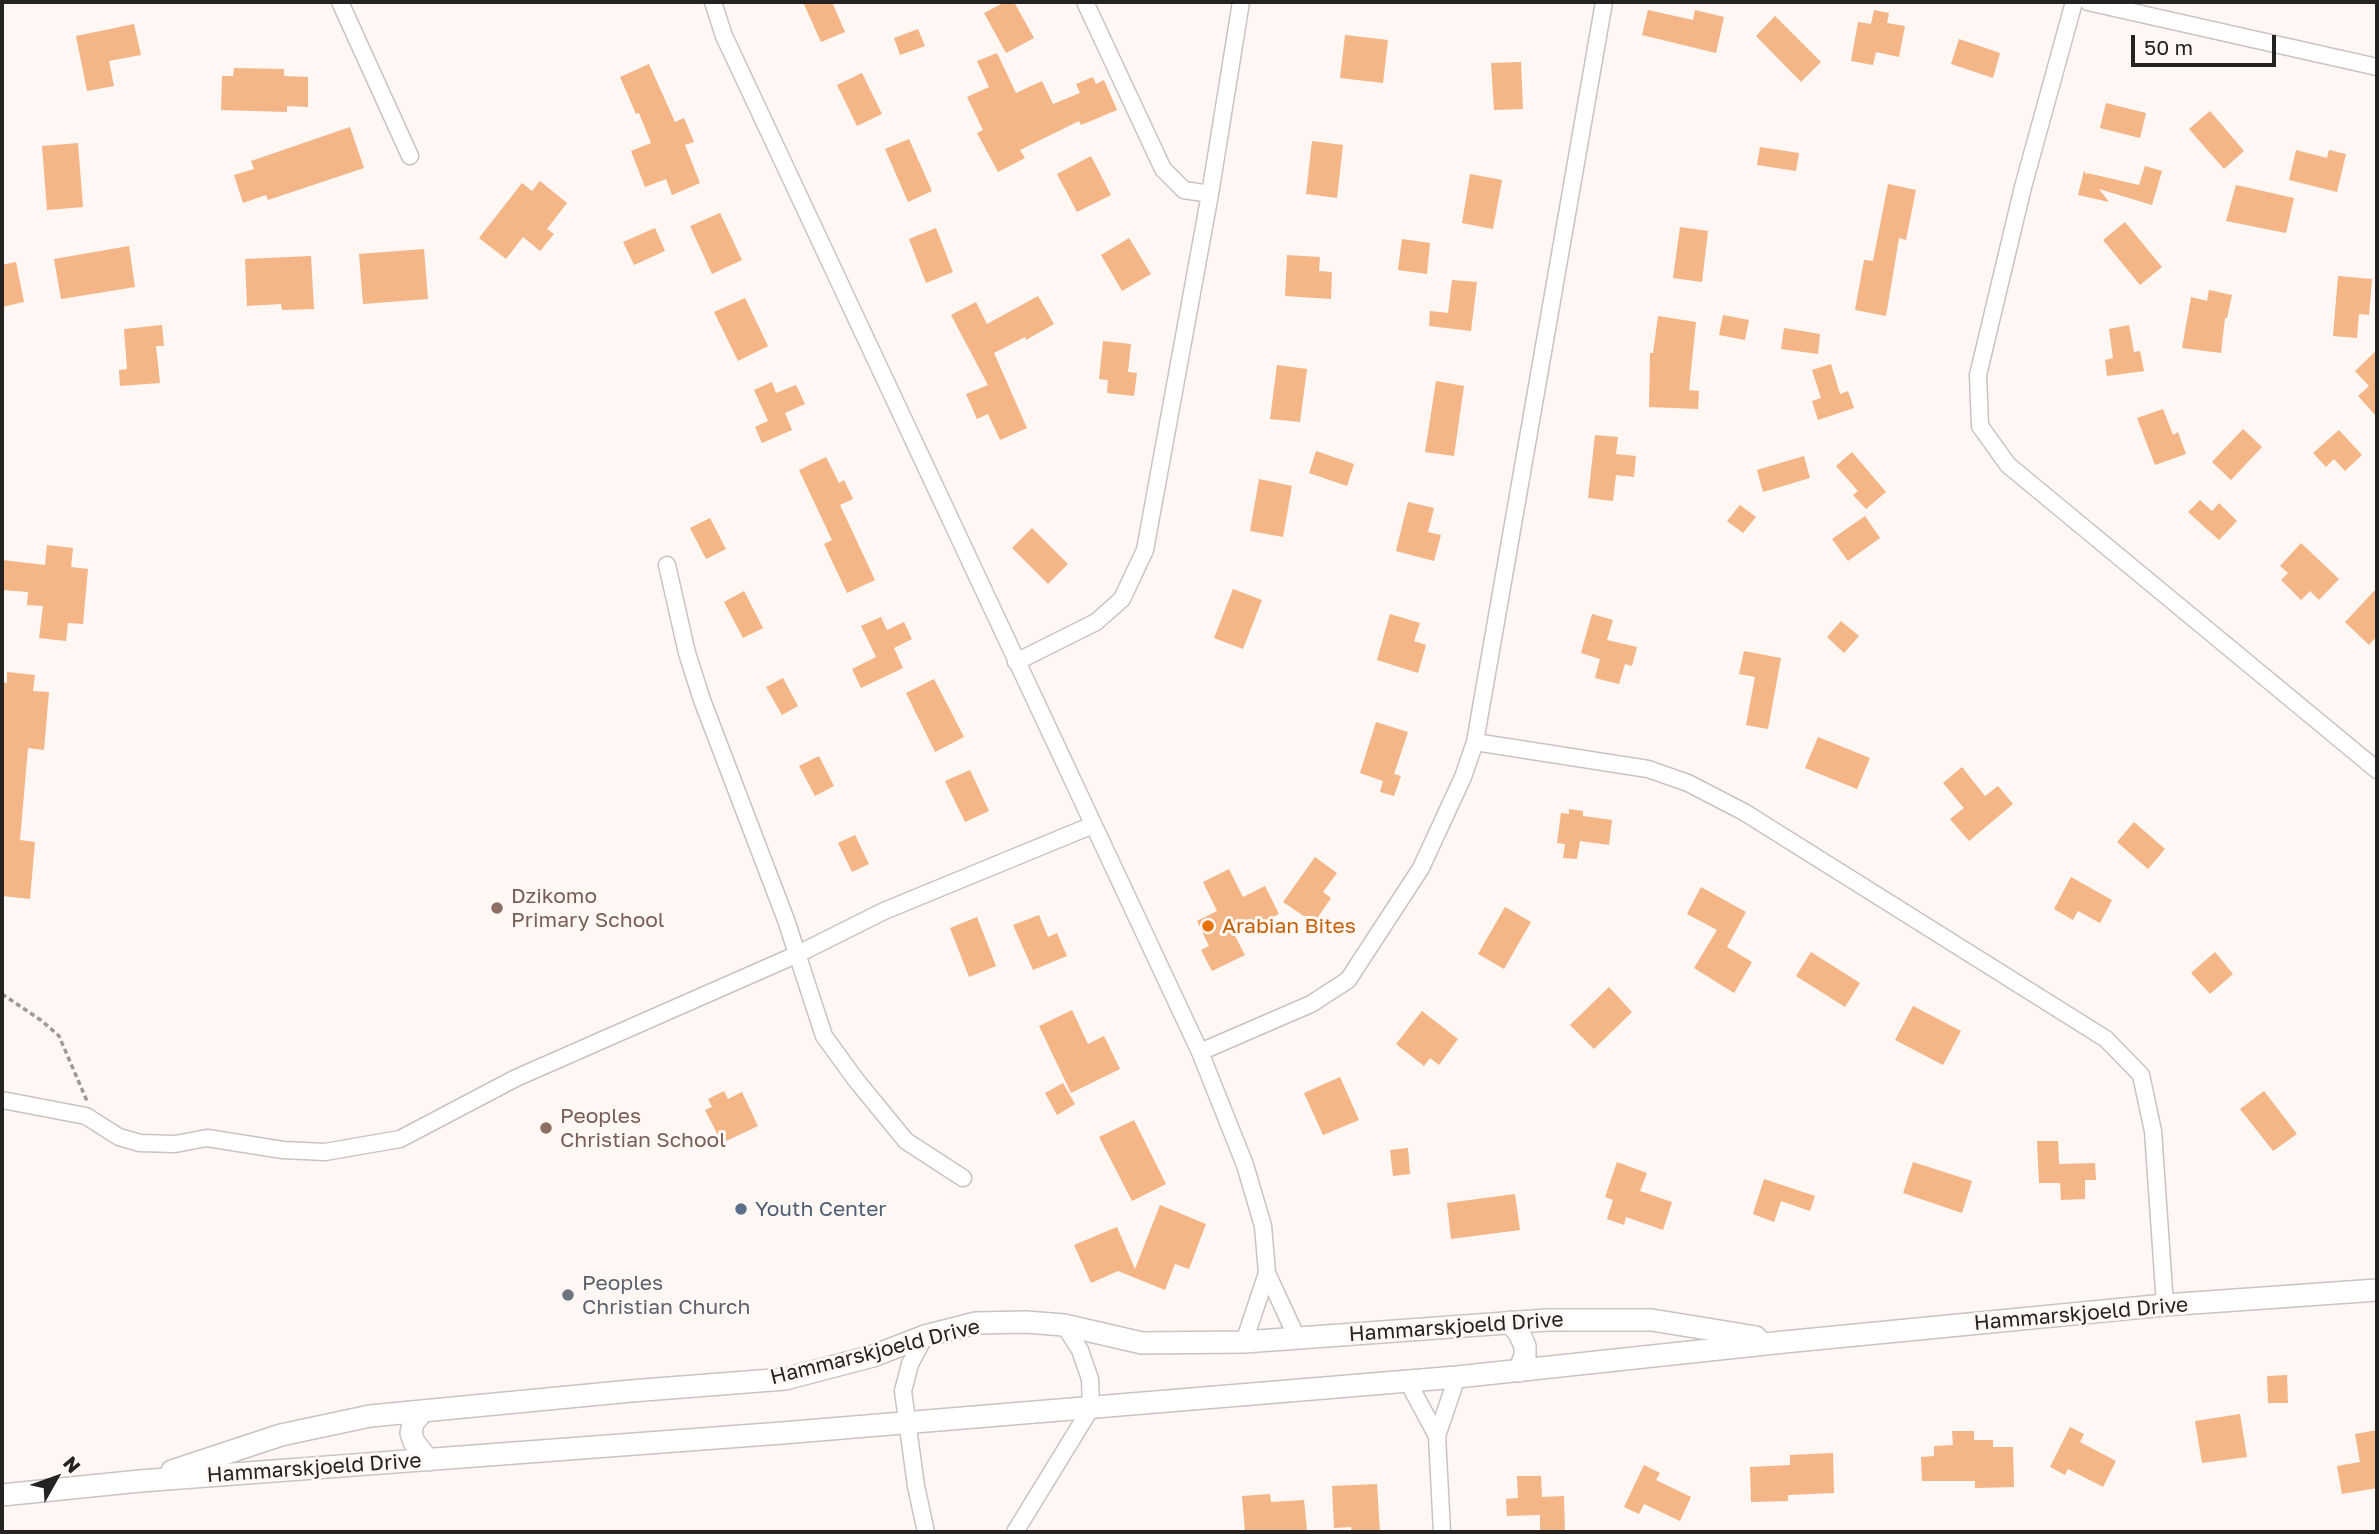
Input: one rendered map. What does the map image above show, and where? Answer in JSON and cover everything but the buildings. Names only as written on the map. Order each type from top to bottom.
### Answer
[{"type":"main road","name":"Hammarskjoeld Drive","points":[[2,1495],[140,1481],[1408,1382],[2165,1305],[2377,1290]]},
{"type":"main road","name":"Hammarskjoeld Drive","points":[[140,1481],[281,1435],[370,1416],[785,1379],[873,1356],[925,1336],[976,1323],[1026,1322],[1064,1325],[1142,1343],[1244,1342],[1547,1320],[1652,1320],[1784,1342]]},
{"type":"main road","points":[[1510,1322],[1525,1346],[1525,1356],[1519,1370]]},
{"type":"main road","points":[[423,1411],[413,1423],[411,1433],[414,1443],[428,1460]]},
{"type":"street","points":[[340,2],[410,156]]},
{"type":"street","points":[[713,2],[724,36],[1200,1052],[1245,1165],[1263,1226],[1267,1273],[1297,1338]]},
{"type":"street","points":[[1085,2],[1163,169],[1184,190],[1210,194]]},
{"type":"street","points":[[1016,662],[1096,622],[1122,599],[1145,550],[1210,194],[1241,2]]},
{"type":"street","points":[[1200,1052],[1311,1004],[1348,980],[1420,868],[1464,777],[1475,742],[1604,2]]},
{"type":"street","points":[[2074,2],[2023,187],[1978,375],[1980,426],[2008,466],[2377,770]]},
{"type":"street","points":[[2088,2],[2377,67]]},
{"type":"street","points":[[667,565],[687,653],[702,701],[797,954],[824,1036],[906,1141],[963,1178]]},
{"type":"street","points":[[1475,742],[1648,769],[1688,783],[1744,812],[2106,1039],[2141,1075],[2153,1131],[2165,1305]]},
{"type":"street","points":[[2,1100],[86,1116],[119,1137],[141,1143],[175,1144],[208,1138],[283,1150],[325,1152],[400,1139],[516,1078],[797,954],[884,911],[1093,825]]},
{"type":"street","points":[[1244,1342],[1267,1273]]},
{"type":"street","points":[[1015,1532],[1091,1408],[1090,1379],[1080,1350],[1064,1325]]},
{"type":"street","points":[[925,1336],[910,1364],[903,1391],[926,1532]]},
{"type":"street","points":[[1442,1532],[1437,1436],[1457,1377]]},
{"type":"street","points":[[1408,1382],[1437,1436]]},
{"type":"path","points":[[2,995],[42,1021],[59,1036],[89,1108],[99,1125]]},
{"type":"place","name":"Dzikomo Primary School","points":[[497,908]]},
{"type":"place","name":"Arabian Bites","points":[[1208,926]]},
{"type":"place","name":"Peoples Christian School","points":[[546,1128]]},
{"type":"place","name":"Youth Center","points":[[741,1209]]},
{"type":"place","name":"Peoples Christian Church","points":[[568,1295]]}]
